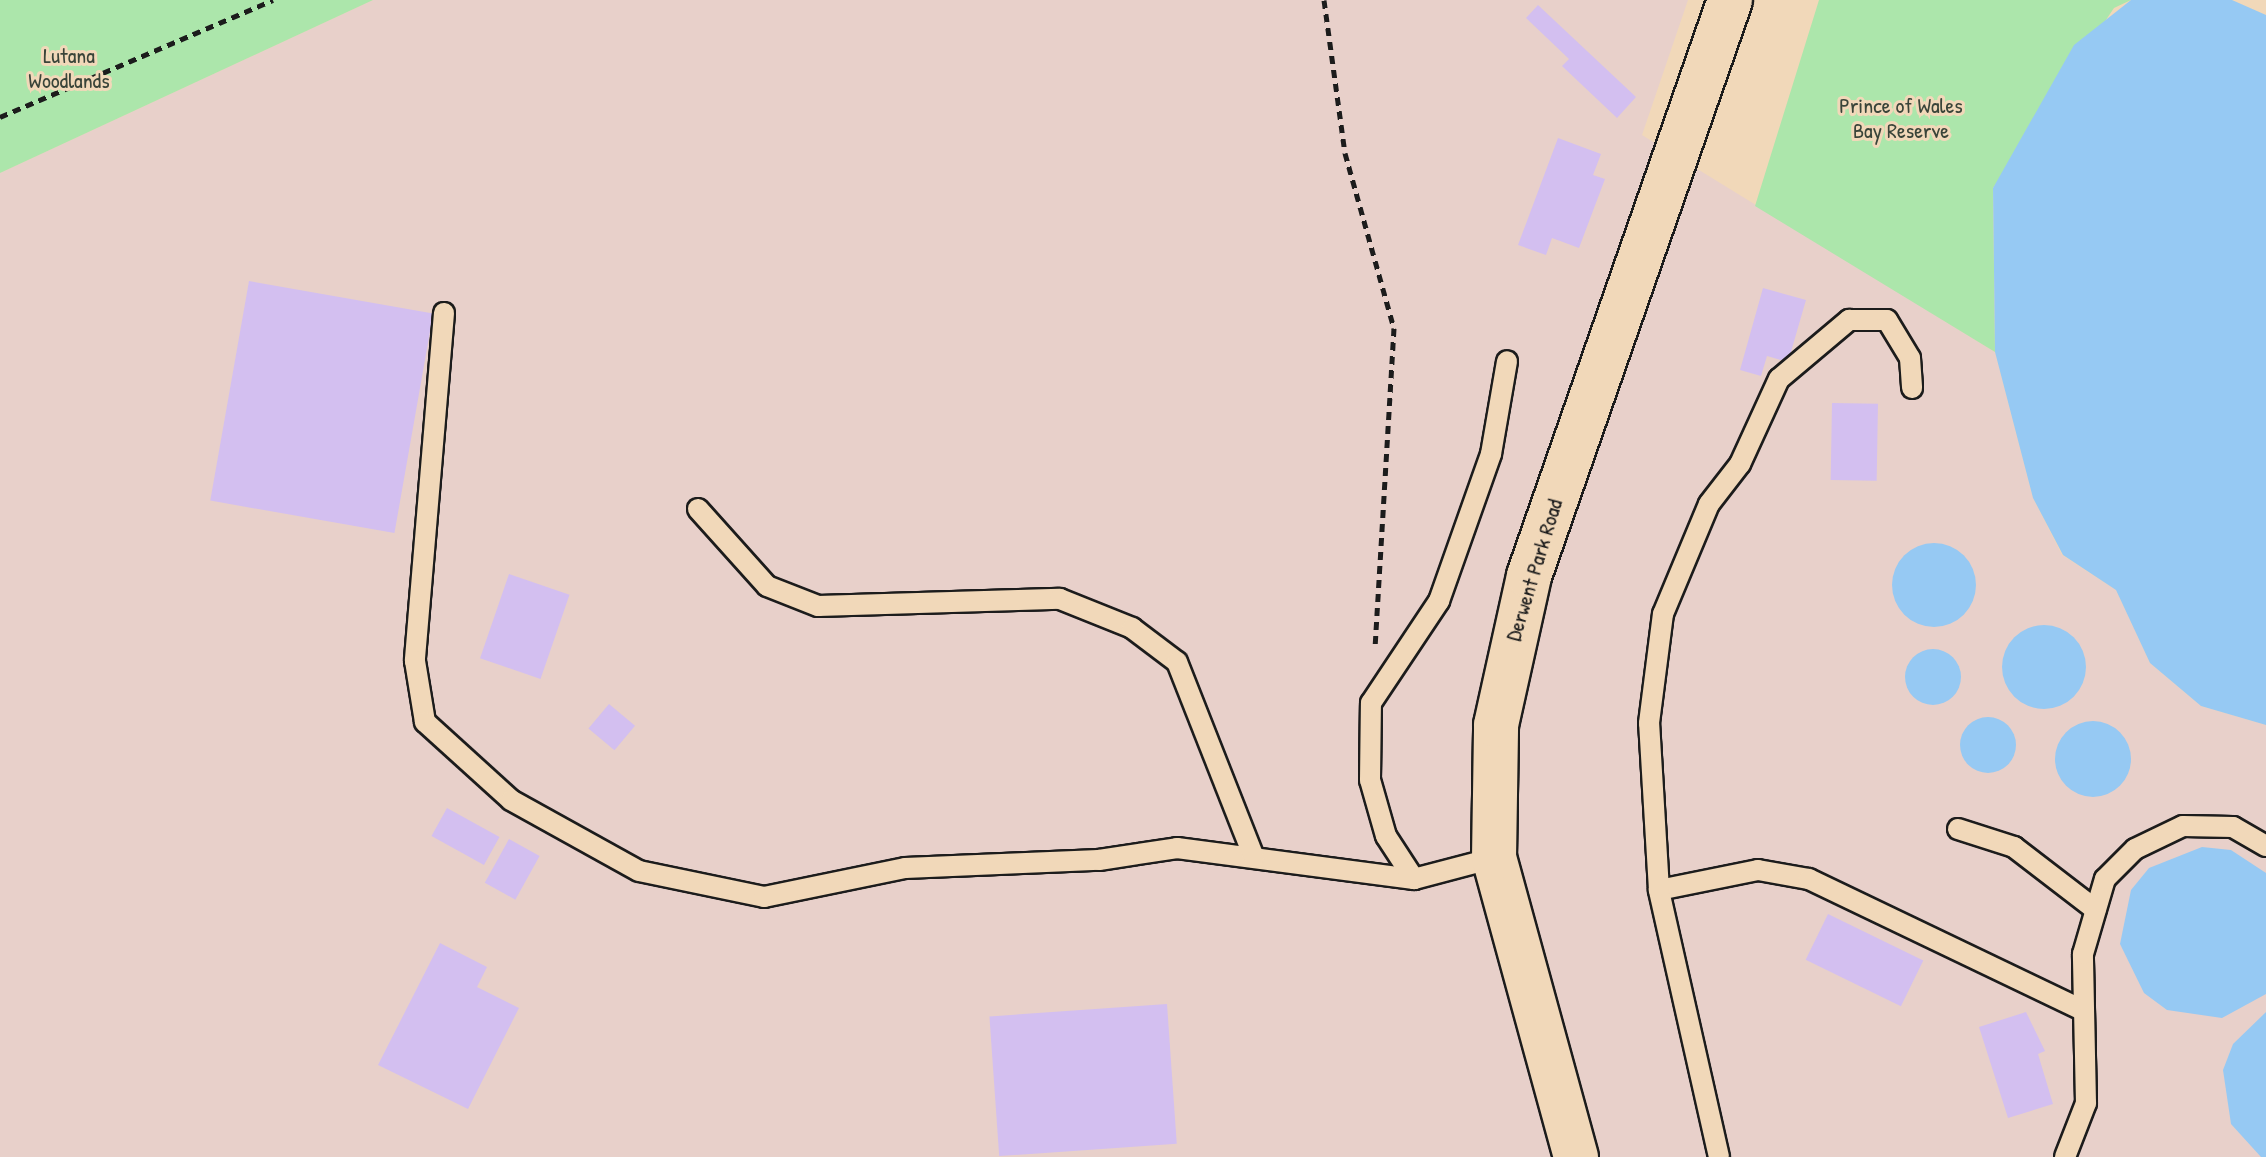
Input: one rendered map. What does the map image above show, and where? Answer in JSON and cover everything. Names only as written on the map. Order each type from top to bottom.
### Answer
[{"type":"street","name":"Derwent Park Road","points":[[1576,1157],[1494,858],[1496,725],[1529,576],[1730,0]]},
{"type":"lane","points":[[444,313],[415,661],[425,722],[511,800],[639,871],[764,897],[905,868],[1099,860],[1177,848],[1414,879],[1494,858]]},
{"type":"lane","points":[[1719,1157],[1659,890],[1651,707],[1663,614],[1709,504],[1740,464],[1779,379],[1849,320],[1887,320],[1910,358],[1912,388]]},
{"type":"lane","points":[[1414,879],[1386,836],[1370,780],[1371,703],[1439,601],[1491,454],[1507,361]]},
{"type":"lane","points":[[698,509],[767,586],[818,606],[1060,599],[1132,628],[1177,662],[1254,857]]},
{"type":"lane","points":[[2065,1157],[2078,1140],[2086,1103],[2083,954],[2096,910],[2116,867],[2183,826],[2233,827],[2266,846]]},
{"type":"lane","points":[[1958,829],[2014,847],[2096,910]]},
{"type":"lane","points":[[1659,890],[1758,870],[1809,879],[2083,1010]]},
{"type":"path","points":[[0,117],[273,0]]},
{"type":"path","points":[[1324,0],[1345,153],[1394,328],[1371,703]]},
{"type":"shaded area","points":[[373,0],[1688,0],[1642,135],[1995,352],[2033,498],[2062,555],[2116,590],[2150,663],[2201,706],[2266,725],[2266,1157],[0,1157],[0,173]]},
{"type":"green space","name":"Lutana Woodlands","points":[[0,0],[373,0],[0,173]]},
{"type":"green space","name":"Prince of Wales Bay Reserve","points":[[1819,0],[2131,0],[2114,8],[1993,188],[1995,352],[1755,206]]},
{"type":"water","points":[[2131,0],[2232,0],[2266,15],[2266,725],[2201,706],[2150,663],[2116,590],[2063,555],[2033,498],[1995,352],[1993,188],[2074,45]]},
{"type":"water","points":[[1934,543],[1950,546],[1964,555],[1973,569],[1976,585],[1973,601],[1964,615],[1950,624],[1934,627],[1918,624],[1904,615],[1895,601],[1892,585],[1895,569],[1904,555],[1918,546]]},
{"type":"water","points":[[2044,625],[2060,628],[2074,637],[2083,651],[2086,667],[2083,683],[2074,697],[2060,706],[2044,709],[2028,706],[2014,697],[2005,683],[2002,667],[2005,651],[2014,637],[2028,628]]},
{"type":"water","points":[[1933,649],[1953,657],[1961,677],[1953,697],[1933,705],[1913,697],[1905,677],[1913,657]]},
{"type":"water","points":[[1988,717],[2008,725],[2016,745],[2008,765],[1988,773],[1968,765],[1960,745],[1968,725]]},
{"type":"water","points":[[2093,721],[2107,724],[2120,732],[2128,745],[2131,759],[2128,773],[2120,786],[2107,794],[2093,797],[2079,794],[2066,786],[2058,773],[2055,759],[2058,745],[2066,732],[2079,724]]},
{"type":"water","points":[[2202,847],[2231,850],[2266,873],[2266,994],[2222,1018],[2167,1010],[2144,993],[2120,944],[2131,890],[2149,868]]},
{"type":"water","points":[[2266,1012],[2266,1157],[2261,1157],[2231,1124],[2223,1070],[2233,1044]]},
{"type":"building","points":[[1538,5],[1636,97],[1617,118],[1562,66],[1569,59],[1526,18]]},
{"type":"building","points":[[1558,138],[1601,154],[1593,175],[1605,179],[1579,248],[1552,238],[1546,255],[1518,245]]},
{"type":"building","points":[[249,281],[433,313],[394,533],[210,501]]},
{"type":"building","points":[[1763,288],[1806,300],[1788,362],[1767,356],[1761,376],[1740,370]]},
{"type":"building","points":[[1832,403],[1878,404],[1877,481],[1831,480]]},
{"type":"building","points":[[509,574],[570,595],[541,679],[480,658]]},
{"type":"building","points":[[609,704],[635,726],[614,750],[588,729]]},
{"type":"building","points":[[447,808],[499,837],[484,865],[431,836]]},
{"type":"building","points":[[509,839],[540,856],[515,900],[485,883]]},
{"type":"building","points":[[1828,914],[1923,960],[1901,1006],[1806,960]]},
{"type":"building","points":[[440,943],[487,967],[477,987],[519,1008],[468,1109],[378,1065]]},
{"type":"building","points":[[1167,1004],[1177,1144],[999,1156],[989,1016]]},
{"type":"building","points":[[2026,1012],[2045,1051],[2038,1054],[2053,1104],[2008,1118],[1979,1027]]}]
